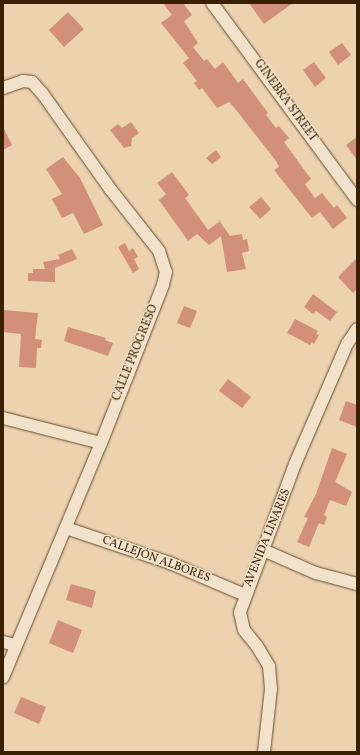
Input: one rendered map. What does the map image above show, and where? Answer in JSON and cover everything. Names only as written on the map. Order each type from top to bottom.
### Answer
[{"type":"street","name":"GINEBRA STREET","points":[[212,3],[357,200]]},
{"type":"street","name":"CALLE PROGRESO","points":[[3,88],[23,81],[32,82],[42,93],[111,190],[159,251],[166,272],[163,285],[101,443],[15,645],[3,677]]},
{"type":"street","name":"AVENIDA LINARES","points":[[264,752],[271,689],[269,666],[257,646],[244,630],[240,612],[245,595],[295,464],[347,344],[357,329]]},
{"type":"street","points":[[3,418],[101,443]]},
{"type":"street","name":"CALLEJÓN ALBORES","points":[[66,528],[170,563],[245,595]]},
{"type":"street","points":[[263,550],[316,573],[357,584]]},
{"type":"street","points":[[3,642],[15,645]]},
{"type":"building","points":[[163,3],[183,3],[192,15],[184,21],[198,43],[193,47],[204,61],[207,59],[215,69],[223,62],[238,83],[243,79],[268,113],[266,115],[276,128],[279,126],[289,138],[284,142],[311,179],[305,184],[315,198],[322,193],[334,208],[337,205],[347,218],[333,229],[320,212],[312,218],[274,170],[279,167],[276,161],[233,106],[229,102],[217,108],[202,88],[199,90],[194,83],[197,81],[183,63],[189,58],[161,23],[172,15]]},
{"type":"building","points":[[249,3],[293,3],[264,24]]},
{"type":"building","points":[[68,12],[84,29],[64,47],[49,30]]},
{"type":"building","points":[[342,43],[351,55],[338,65],[329,52]]},
{"type":"building","points":[[314,62],[326,78],[315,87],[303,70]]},
{"type":"building","points":[[131,122],[139,133],[132,138],[131,146],[124,148],[110,130],[118,124],[122,128]]},
{"type":"building","points":[[3,127],[12,145],[3,150]]},
{"type":"building","points":[[357,137],[357,160],[346,145]]},
{"type":"building","points":[[216,150],[221,157],[212,164],[206,158]]},
{"type":"building","points":[[63,157],[80,178],[103,225],[84,234],[73,213],[62,218],[52,199],[62,194],[46,169]]},
{"type":"building","points":[[172,172],[189,195],[185,198],[208,230],[219,222],[218,219],[230,236],[242,234],[243,240],[247,239],[249,251],[242,253],[246,269],[227,272],[221,236],[209,245],[197,234],[188,241],[159,200],[166,194],[157,183]]},
{"type":"building","points":[[261,197],[271,209],[260,219],[249,207]]},
{"type":"building","points":[[125,243],[129,251],[133,248],[138,257],[134,259],[139,269],[133,273],[118,247]]},
{"type":"building","points":[[72,249],[77,259],[55,268],[55,282],[28,281],[28,273],[33,273],[33,269],[45,269],[43,262],[60,259],[58,255]]},
{"type":"building","points":[[357,258],[357,289],[353,293],[338,277]]},
{"type":"building","points":[[313,294],[337,312],[330,321],[316,311],[313,314],[304,307]]},
{"type":"building","points":[[184,306],[197,311],[190,328],[177,323]]},
{"type":"building","points":[[3,310],[38,313],[35,339],[42,340],[41,348],[37,348],[36,368],[19,367],[21,334],[3,332]]},
{"type":"building","points":[[295,319],[318,331],[316,334],[319,335],[314,344],[312,342],[310,345],[287,333]]},
{"type":"building","points":[[68,327],[106,338],[105,340],[113,343],[108,356],[64,341]]},
{"type":"building","points":[[228,379],[251,397],[242,408],[219,391]]},
{"type":"building","points":[[346,401],[357,405],[357,427],[339,420]]},
{"type":"building","points":[[332,448],[347,454],[335,482],[352,492],[346,506],[330,500],[324,515],[327,517],[324,525],[319,523],[309,547],[297,542],[308,518],[304,517],[316,494]]},
{"type":"building","points":[[71,584],[96,591],[92,608],[66,600]]},
{"type":"building","points":[[58,620],[82,630],[73,653],[49,643]]},
{"type":"building","points":[[21,697],[46,707],[39,724],[14,713]]}]
